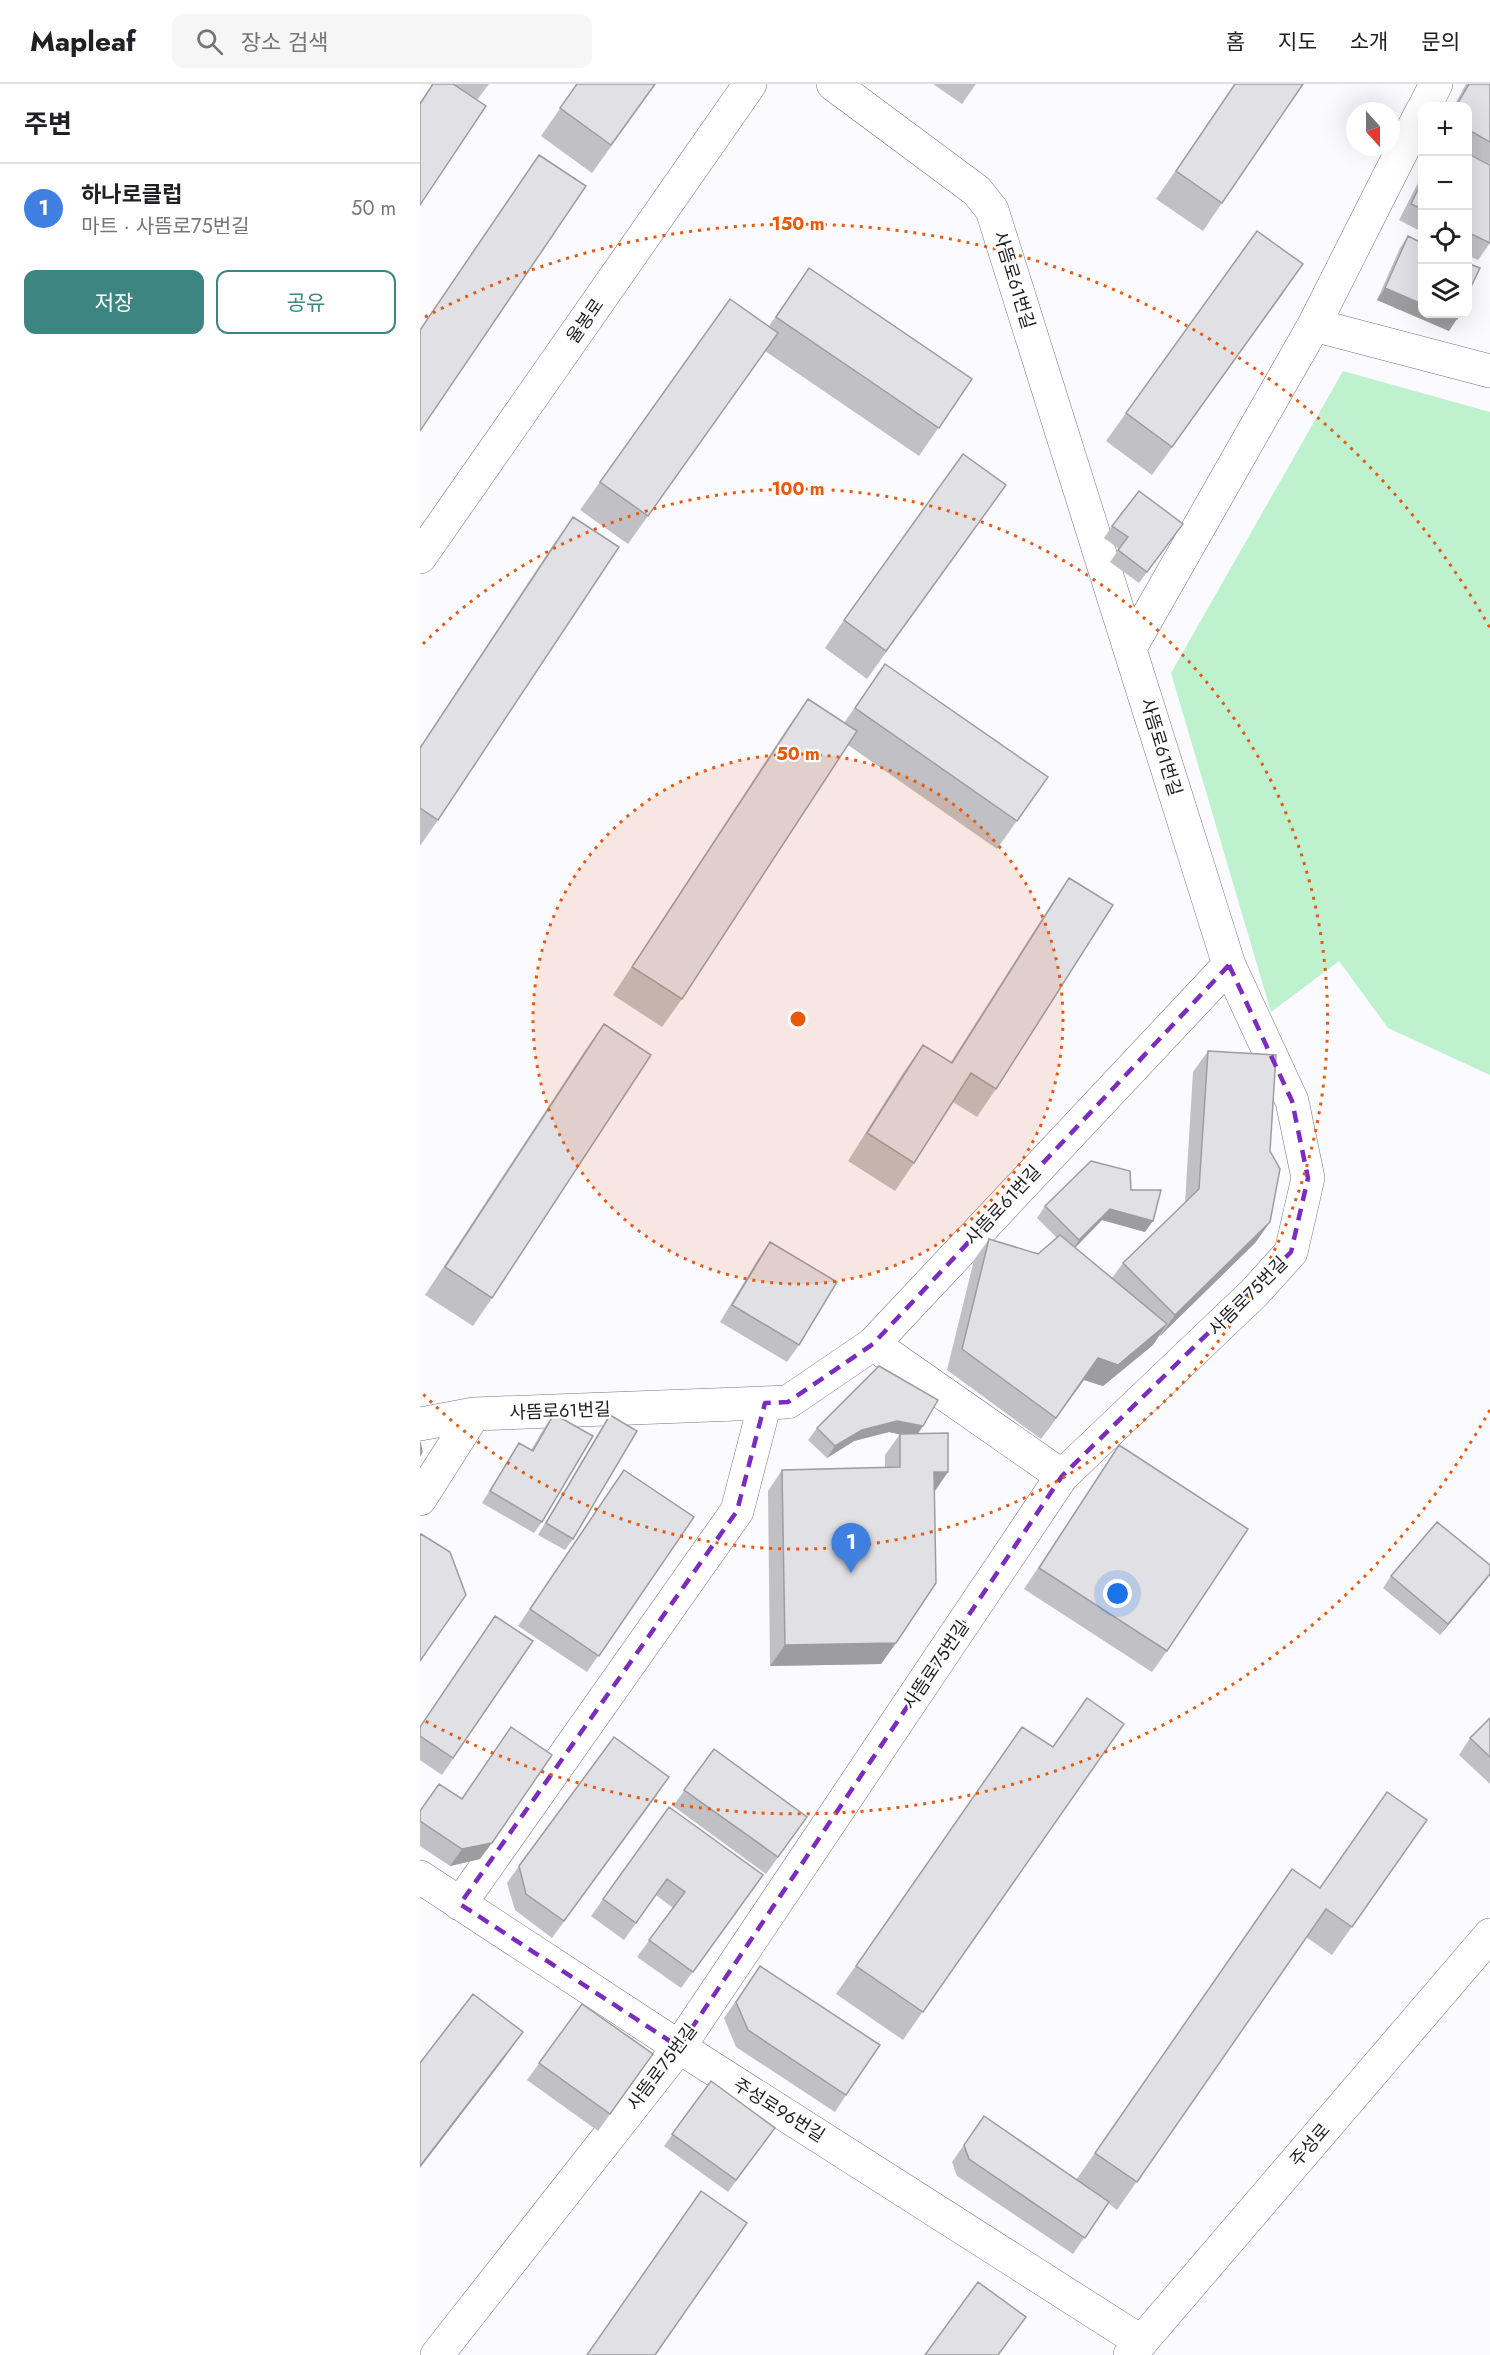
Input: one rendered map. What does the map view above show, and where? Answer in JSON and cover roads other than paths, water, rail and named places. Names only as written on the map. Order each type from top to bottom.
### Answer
[{"type":"street","name":"율봉로","points":[[420,557],[750,84]]},
{"type":"street","name":"사뜸로61번길","points":[[420,1424],[474,1414],[788,1402],[873,1344],[1229,965],[992,210],[977,191],[833,84]]},
{"type":"street","points":[[1427,102],[1436,84]]},
{"type":"street","points":[[1130,648],[1314,325],[1418,119]]},
{"type":"street","points":[[1314,325],[1490,371]]},
{"type":"street","name":"사뜸로75번길","points":[[437,2355],[679,2047],[1062,1476],[1255,1292],[1292,1252],[1308,1178],[1292,1101],[1229,965]]},
{"type":"street","points":[[873,1344],[1062,1476]]},
{"type":"street","points":[[460,1904],[737,1511],[765,1403]]},
{"type":"street","points":[[420,1499],[474,1414]]},
{"type":"street","name":"주성로96번길","points":[[420,1877],[679,2047],[1090,2307],[1135,2348]]},
{"type":"street","name":"주성로","points":[[1135,2348],[1490,1935]]},
{"type":"place","name":"하나로클럽","points":[[851,1573]]}]
